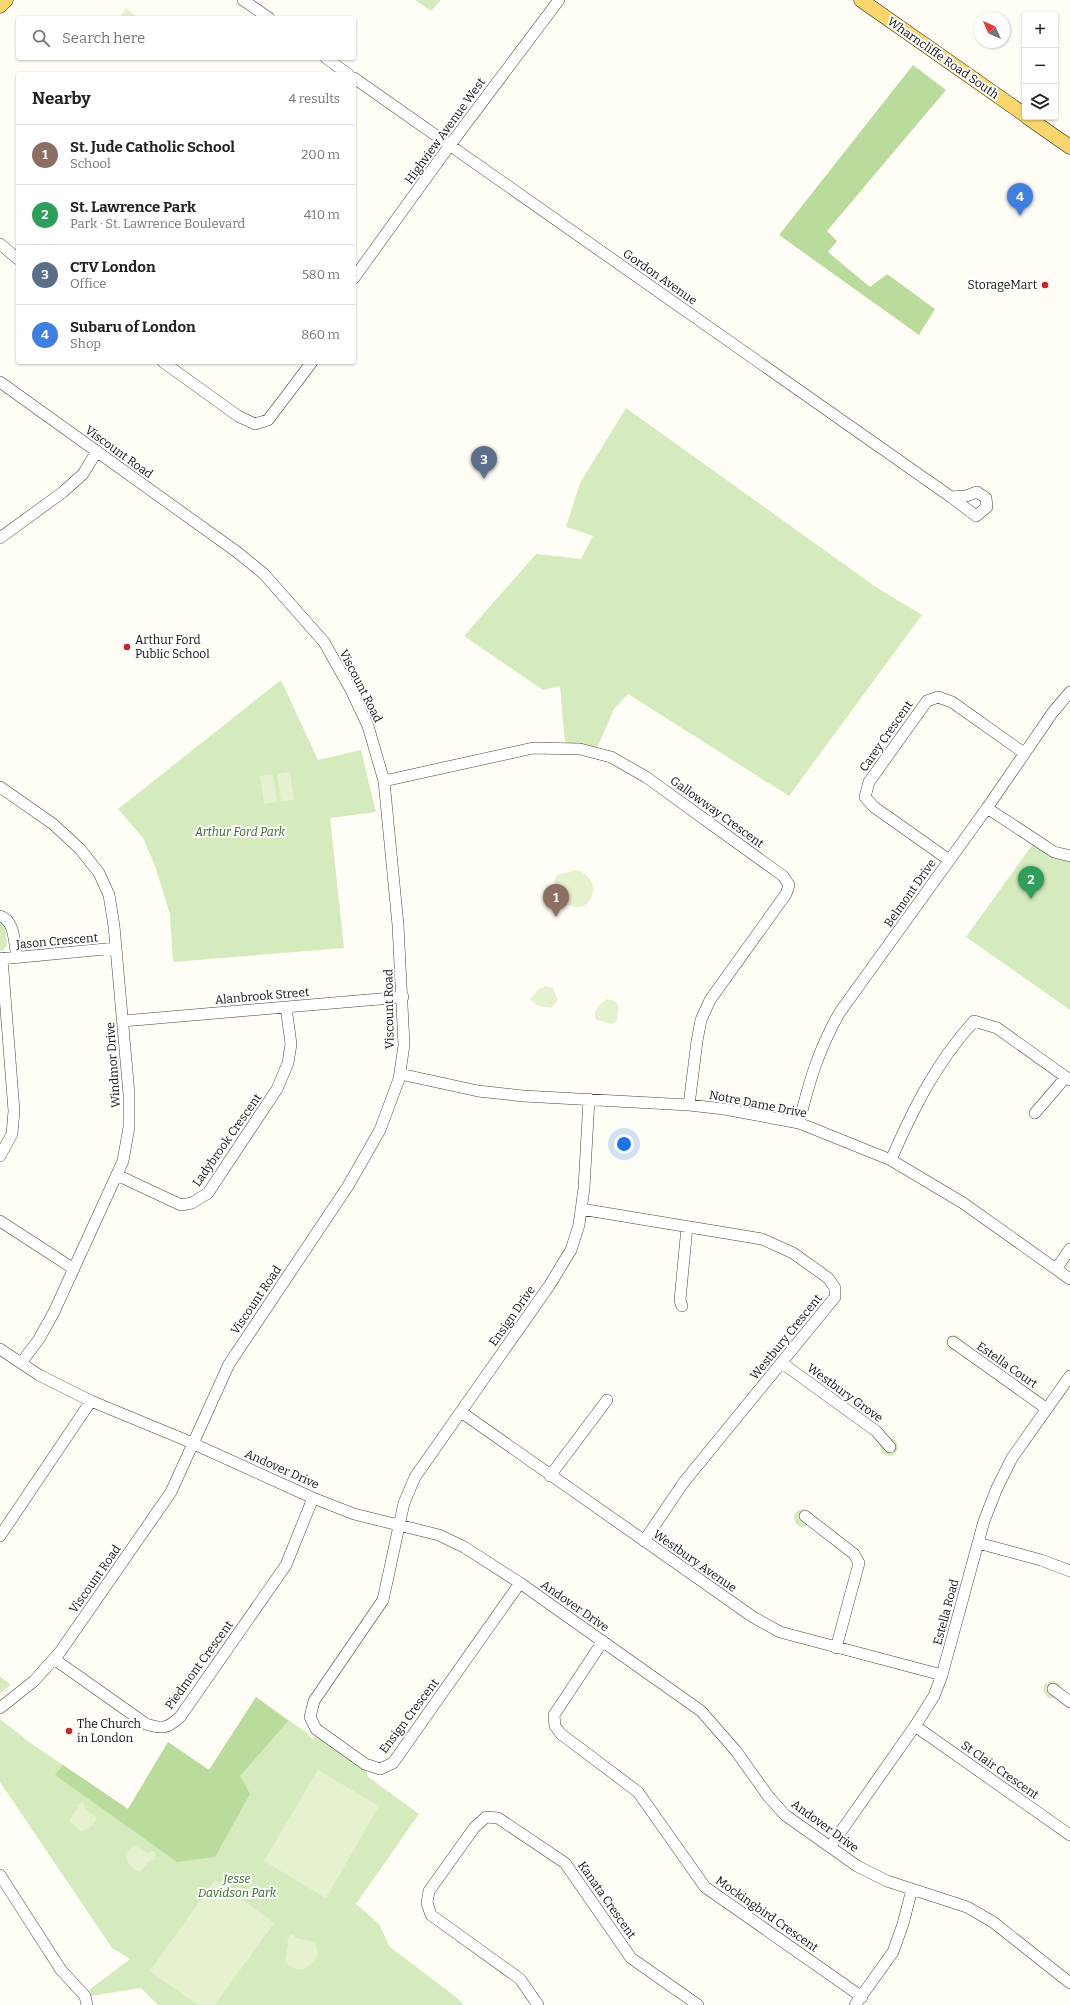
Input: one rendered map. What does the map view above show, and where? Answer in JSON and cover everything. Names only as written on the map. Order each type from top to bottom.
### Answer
[{"type":"main road","points":[[0,6],[6,0]]},
{"type":"main road","name":"Wharncliffe Road South","points":[[861,0],[1022,113]]},
{"type":"main road","name":"Wharncliffe Road South","points":[[1032,120],[1070,147]]},
{"type":"street","points":[[243,0],[266,16]]},
{"type":"street","name":"Highview Avenue West","points":[[356,275],[559,0]]},
{"type":"street","points":[[329,60],[345,72]]},
{"type":"street","name":"Gordon Avenue","points":[[356,79],[951,497]]},
{"type":"street","points":[[0,244],[16,257]]},
{"type":"street","points":[[178,366],[238,416],[255,424],[268,420],[310,364]]},
{"type":"street","name":"Viscount Road","points":[[0,382],[97,451],[264,574],[324,642],[350,688],[368,726],[384,781],[403,998],[404,1045],[400,1074],[380,1130],[348,1186],[229,1364],[171,1492],[54,1659],[34,1681],[0,1708]]},
{"type":"street","points":[[0,538],[78,479],[83,474],[97,451]]},
{"type":"street","name":"Belmont Drive","points":[[799,1123],[810,1078],[826,1036],[840,1012],[987,808],[1053,712],[1070,692]]},
{"type":"street","name":"Carey Crescent","points":[[949,860],[874,807],[865,797],[870,782],[926,701],[938,697],[952,702],[1024,753]]},
{"type":"street","name":"Gallowway Crescent","points":[[384,781],[533,748],[580,749],[611,757],[646,777],[783,876],[789,885],[786,894],[710,1000],[701,1020],[689,1105]]},
{"type":"street","name":"Windmor Drive","points":[[0,787],[53,824],[80,849],[99,874],[109,895],[116,948],[129,1094],[129,1127],[123,1161],[54,1312],[38,1339],[20,1363]]},
{"type":"street","points":[[987,808],[1054,852],[1070,856]]},
{"type":"street","points":[[0,916],[8,918],[11,925],[17,957]]},
{"type":"street","name":"Jason Crescent","points":[[1,958],[116,948]]},
{"type":"street","points":[[0,1156],[12,1134],[14,1111],[1,958]]},
{"type":"street","name":"Alanbrook Street","points":[[123,1021],[403,998]]},
{"type":"street","name":"Ladybrook Crescent","points":[[117,1175],[181,1205],[192,1203],[208,1193],[278,1089],[288,1063],[291,1044],[286,1007]]},
{"type":"street","points":[[891,1160],[914,1109],[934,1075],[965,1031],[974,1021],[997,1028],[1068,1078],[1035,1113]]},
{"type":"street","name":"Notre Dame Drive","points":[[400,1074],[478,1091],[523,1096],[689,1105],[724,1109],[799,1123],[891,1160],[963,1203],[1070,1279]]},
{"type":"street","name":"Ensign Drive","points":[[400,1526],[404,1503],[416,1477],[549,1286],[570,1250],[579,1225],[584,1188],[589,1100]]},
{"type":"street","name":"Westbury Crescent","points":[[581,1209],[762,1240],[793,1253],[828,1278],[835,1288],[835,1297],[684,1482],[644,1541]]},
{"type":"street","points":[[0,1221],[74,1270]]},
{"type":"street","points":[[682,1306],[680,1300],[687,1227]]},
{"type":"street","points":[[1056,1269],[1070,1249]]},
{"type":"street","name":"Estella Court","points":[[953,1342],[1047,1409]]},
{"type":"street","name":"Andover Drive","points":[[0,1349],[39,1375],[91,1401],[194,1444],[313,1498],[354,1514],[439,1535],[464,1547],[520,1583],[701,1711],[736,1751],[768,1796],[785,1815],[857,1866],[887,1881],[967,1907],[993,1922],[1070,1983]]},
{"type":"street","name":"Westbury Grove","points":[[782,1363],[876,1431],[890,1447]]},
{"type":"street","name":"Estella Road","points":[[830,1847],[915,1726],[934,1696],[942,1675],[978,1543],[997,1488],[1012,1458],[1070,1376]]},
{"type":"street","points":[[550,1476],[607,1400]]},
{"type":"street","points":[[0,1536],[91,1401]]},
{"type":"street","name":"Westbury Avenue","points":[[461,1412],[550,1476],[753,1617],[780,1632],[942,1675]]},
{"type":"street","name":"Piedmont Crescent","points":[[54,1659],[146,1724],[160,1728],[171,1725],[180,1717],[286,1565],[313,1498]]},
{"type":"street","points":[[805,1516],[854,1554],[859,1562],[836,1648]]},
{"type":"street","name":"Ensign Crescent","points":[[400,1526],[382,1600],[314,1701],[310,1717],[316,1729],[365,1764],[380,1769],[393,1763],[520,1583]]},
{"type":"street","points":[[978,1543],[1041,1560],[1070,1571]]},
{"type":"street","name":"Mockingbird Crescent","points":[[603,1641],[554,1715],[555,1726],[561,1734],[638,1792],[705,1887],[859,2001]]},
{"type":"street","points":[[1053,1689],[1070,1702]]},
{"type":"street","name":"St Clair Crescent","points":[[915,1726],[1070,1835]]},
{"type":"street","name":"Kanata Crescent","points":[[538,2005],[520,1979],[431,1915],[427,1903],[429,1892],[474,1828],[486,1817],[498,1818],[565,1863],[631,1958],[698,2005]]},
{"type":"street","points":[[0,1875],[61,1970],[85,1996],[87,2005]]},
{"type":"street","points":[[859,2001],[893,1952],[903,1924],[912,1889]]},
{"type":"green space","points":[[415,0],[441,0],[431,11]]},
{"type":"green space","points":[[126,8],[136,16],[120,16]]},
{"type":"green space","points":[[913,65],[946,90],[827,231],[837,241],[828,252],[870,287],[887,274],[935,309],[919,335],[779,235]]},
{"type":"green space","points":[[626,408],[876,587],[922,615],[789,796],[628,694],[614,709],[597,748],[565,743],[560,686],[543,690],[464,636],[536,554],[581,559],[593,536],[566,527],[580,483]]},
{"type":"green space","name":"Arthur Ford Park","points":[[281,680],[318,760],[361,750],[376,812],[330,818],[344,948],[173,962],[170,914],[155,866],[143,838],[118,809]]},
{"type":"green space","points":[[290,772],[294,800],[281,801],[277,774]]},
{"type":"green space","points":[[273,775],[277,802],[264,804],[260,776]]},
{"type":"green space","points":[[1033,844],[1048,854],[1070,862],[1070,1010],[966,937]]},
{"type":"green space","points":[[576,870],[585,874],[590,879],[593,886],[593,893],[590,900],[586,905],[579,907],[570,906],[560,899],[554,881],[557,875]]},
{"type":"green space","points":[[0,920],[5,926],[7,946],[2,951],[0,950]]},
{"type":"green space","points":[[545,986],[553,988],[558,1000],[551,1008],[536,1005],[530,999],[539,989]]},
{"type":"green space","points":[[607,999],[615,1001],[619,1007],[617,1021],[612,1024],[596,1020],[595,1017],[597,1008]]},
{"type":"green space","points":[[951,1335],[957,1335],[962,1340],[960,1349],[957,1351],[951,1351],[946,1346],[946,1340]]},
{"type":"green space","points":[[889,1438],[895,1441],[898,1447],[895,1453],[889,1456],[883,1453],[880,1447],[883,1441]]},
{"type":"green space","points":[[803,1509],[809,1512],[812,1518],[809,1524],[803,1527],[797,1524],[794,1518],[797,1512]]},
{"type":"green space","points":[[0,1676],[11,1685],[0,1693]]},
{"type":"green space","points":[[1053,1681],[1060,1684],[1062,1689],[1056,1698],[1048,1698],[1043,1690],[1045,1684]]},
{"type":"green space","name":"Jesse Davidson Park","points":[[256,1697],[307,1733],[312,1739],[319,1737],[367,1771],[367,1776],[419,1814],[356,1904],[379,1924],[390,1947],[456,1997],[464,2005],[158,2005],[141,1988],[91,1996],[89,1990],[130,1959],[112,1948],[0,1782],[0,1719],[29,1742],[128,1809],[168,1742],[209,1770]]},
{"type":"green space","points":[[256,1697],[288,1721],[240,1776],[250,1794],[215,1857],[177,1862],[55,1775],[63,1765],[128,1809],[168,1742],[209,1770]]},
{"type":"green space","points":[[318,1770],[379,1806],[326,1898],[264,1861]]},
{"type":"green space","points":[[84,1803],[85,1809],[97,1818],[90,1827],[80,1831],[69,1821],[78,1808],[77,1804]]},
{"type":"green space","points":[[134,1845],[147,1853],[154,1851],[156,1859],[150,1860],[140,1872],[131,1867],[127,1860],[128,1853]]},
{"type":"green space","points":[[215,1880],[274,1923],[215,2005],[198,2005],[150,1971]]},
{"type":"green space","points":[[293,1934],[296,1938],[315,1942],[318,1954],[311,1964],[303,1969],[295,1968],[285,1962],[288,1943],[287,1938]]},
{"type":"place","name":"Subaru of London","points":[[1020,216]]},
{"type":"place","name":"StorageMart","points":[[1045,285]]},
{"type":"place","name":"CTV London","points":[[484,479]]},
{"type":"place","name":"Arthur Ford Public School","points":[[127,647]]},
{"type":"place","name":"St. Lawrence Park","points":[[1031,899]]},
{"type":"place","name":"St. Jude Catholic School","points":[[556,917]]},
{"type":"place","name":"The Church in London","points":[[69,1731]]}]
